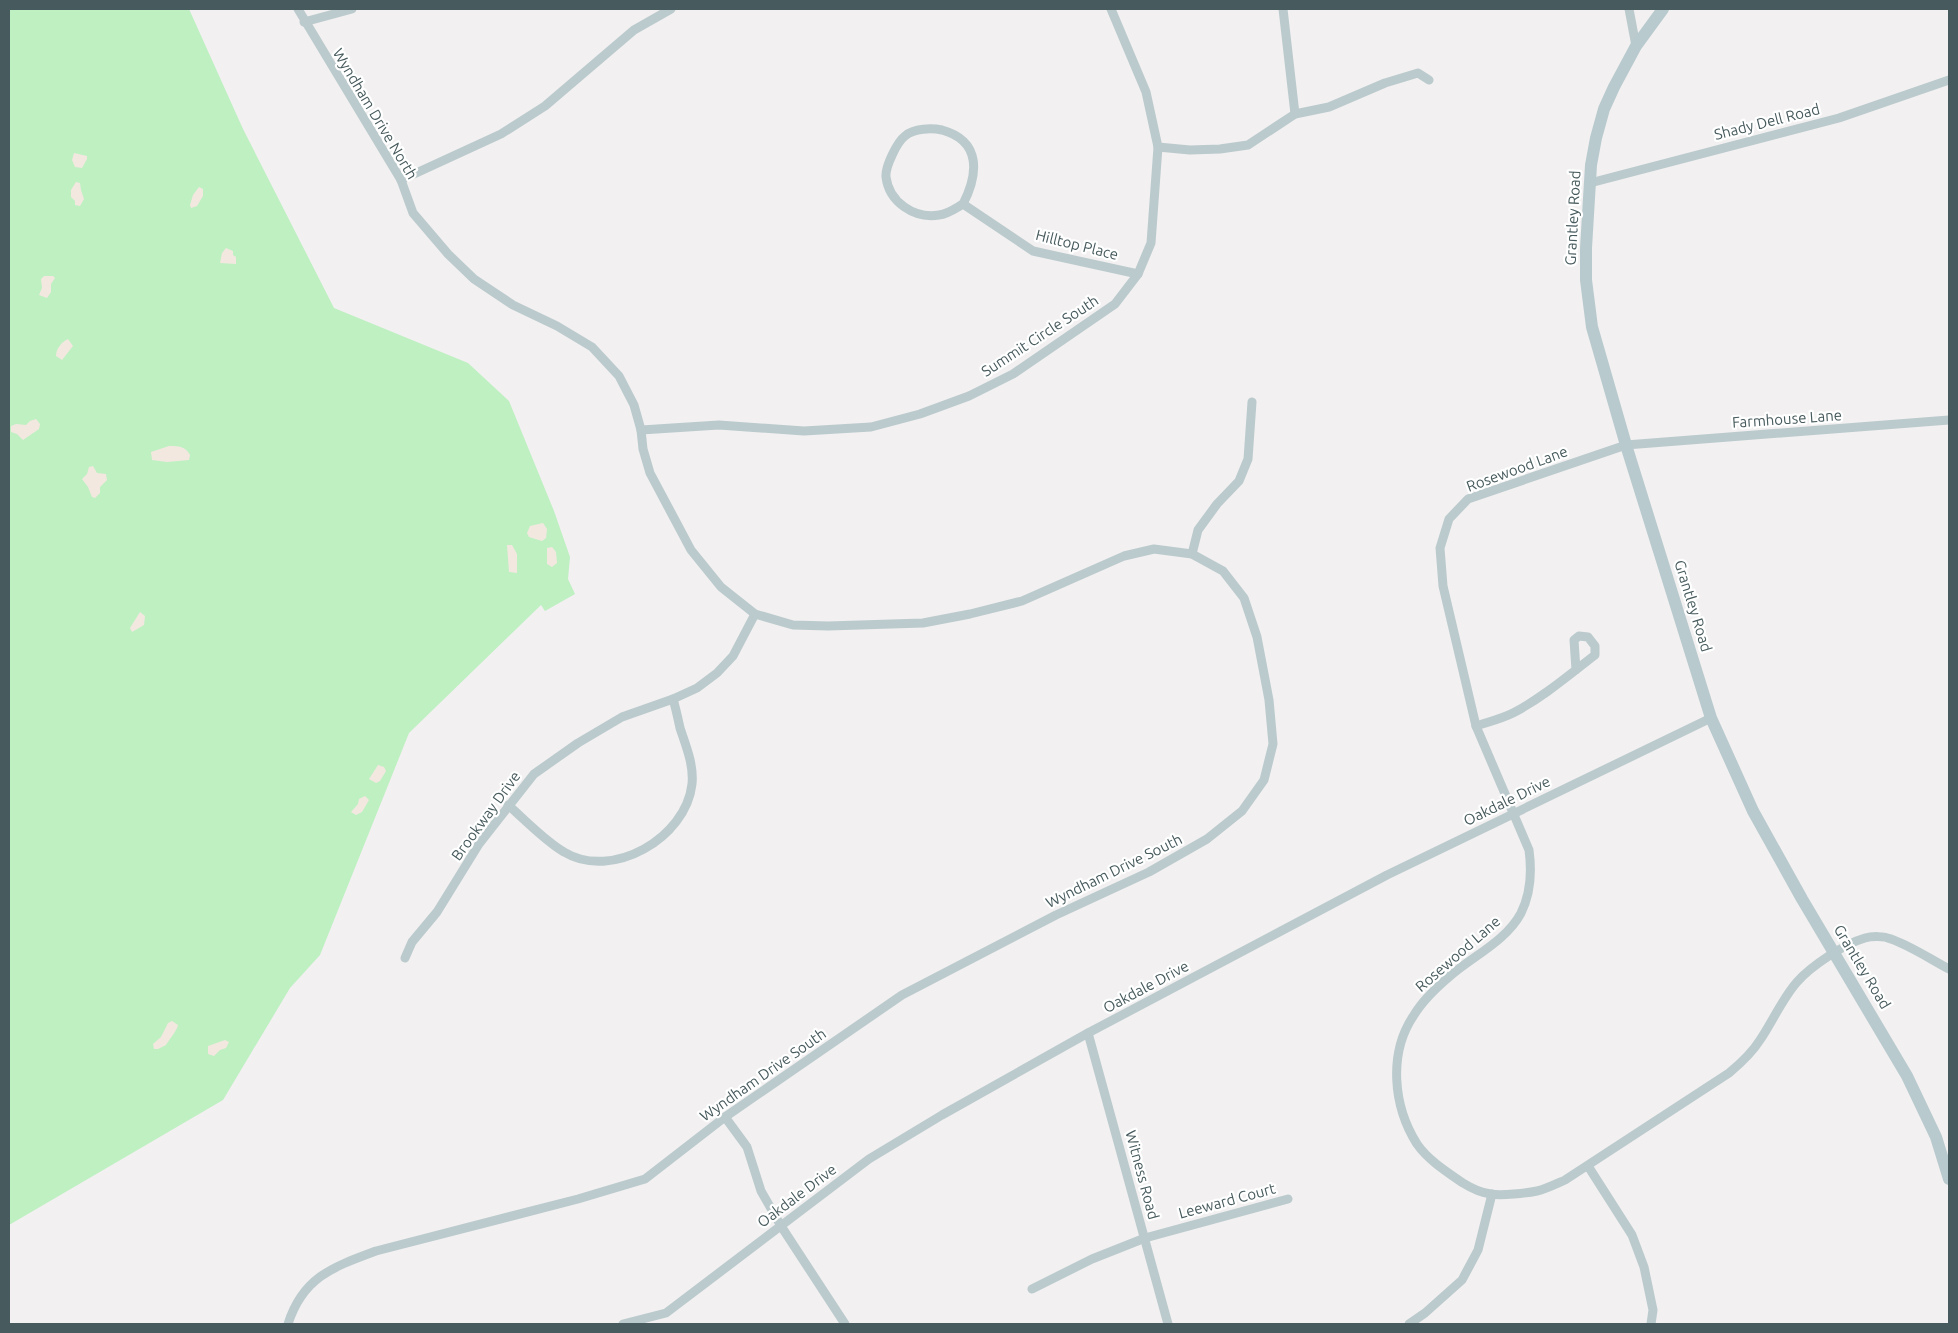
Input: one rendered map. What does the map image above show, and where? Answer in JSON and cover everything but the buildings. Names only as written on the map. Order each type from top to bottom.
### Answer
[{"type":"street","name":"Wyndham Drive North","points":[[298,9],[304,22],[401,180],[413,213],[448,254],[474,279],[513,305],[557,326],[592,347],[619,376],[634,405],[642,430]]},
{"type":"street","points":[[304,22],[352,9]]},
{"type":"street","points":[[401,180],[501,134],[545,106],[634,30],[671,9]]},
{"type":"street","name":"Summit Circle South","points":[[642,430],[719,425],[813,430],[871,427],[920,414],[969,396],[1013,374],[1115,304],[1138,274],[1151,243],[1158,146],[1146,92],[1111,9]]},
{"type":"street","points":[[1283,9],[1295,114]]},
{"type":"street","points":[[1629,9],[1636,46]]},
{"type":"street","name":"Grantley Road","points":[[1663,9],[1636,46],[1614,87],[1604,109],[1596,138],[1590,183],[1586,248],[1589,306],[1599,353],[1711,718],[1753,811],[1907,1076],[1936,1137],[1949,1179]]},
{"type":"street","points":[[1158,146],[1190,150],[1220,150],[1248,144],[1295,114],[1329,107],[1385,83],[1418,73],[1429,80]]},
{"type":"street","name":"Shady Dell Road","points":[[1590,183],[1839,118],[1949,80]]},
{"type":"street","points":[[918,130],[943,130],[959,137],[969,147],[975,167],[971,188],[963,204],[939,215],[921,215],[907,210],[896,199],[890,190],[886,175],[890,160],[905,136],[918,130]]},
{"type":"street","name":"Hilltop Place","points":[[963,204],[1034,251],[1138,274]]},
{"type":"street","points":[[1192,554],[1198,530],[1217,504],[1239,481],[1248,459],[1252,402]]},
{"type":"street","name":"Farmhouse Lane","points":[[1626,446],[1949,420]]},
{"type":"street","name":"Wyndham Drive South","points":[[288,1324],[293,1308],[308,1288],[323,1273],[376,1251],[578,1199],[645,1179],[725,1117],[902,995],[1056,915],[1150,872],[1207,839],[1242,811],[1264,780],[1273,744],[1269,700],[1257,637],[1244,598],[1223,571],[1192,554],[1154,549],[1124,556],[1022,601],[970,614],[923,623],[828,626],[793,625],[754,614],[721,588],[691,550],[650,473],[643,449],[642,430]]},
{"type":"street","name":"Rosewood Lane","points":[[1626,446],[1468,499],[1449,519],[1440,548],[1443,586],[1476,726],[1529,850],[1532,871],[1529,890],[1521,913],[1509,930],[1450,976],[1422,1004],[1404,1034],[1396,1065],[1397,1090],[1404,1119],[1418,1145],[1441,1167],[1468,1186],[1492,1194],[1536,1191],[1565,1180],[1588,1166],[1735,1068],[1760,1041],[1784,998],[1798,981],[1835,954],[1865,938],[1879,937],[1891,939],[1949,969]]},
{"type":"street","name":"Brookway Drive","points":[[405,958],[412,942],[437,912],[479,844],[534,774],[578,743],[622,717],[673,699],[697,688],[733,656],[754,614]]},
{"type":"street","points":[[1476,726],[1512,714],[1576,670]]},
{"type":"street","points":[[508,805],[564,852],[585,860],[612,860],[638,853],[657,840],[675,823],[687,804],[692,784],[690,758],[673,699]]},
{"type":"street","name":"Oakdale Drive","points":[[623,1324],[666,1313],[868,1159],[1088,1033],[1387,874],[1711,718]]},
{"type":"street","name":"Witness Road","points":[[1088,1033],[1168,1324]]},
{"type":"street","points":[[725,1117],[747,1148],[762,1191],[781,1226],[845,1324]]},
{"type":"street","points":[[1588,1166],[1632,1235],[1644,1268],[1653,1310],[1651,1324]]},
{"type":"street","points":[[1409,1324],[1425,1313],[1462,1280],[1478,1250],[1492,1194]]},
{"type":"street","name":"Leeward Court","points":[[1032,1289],[1092,1259],[1145,1238],[1288,1199]]},
{"type":"green space","points":[[9,9],[189,9],[243,129],[334,308],[468,363],[509,401],[554,511],[570,557],[568,579],[575,594],[545,611],[541,605],[409,733],[320,955],[290,988],[223,1100],[9,1225]]},
{"type":"sand","points":[[74,153],[87,156],[82,168],[75,167],[72,160]]},
{"type":"sand","points":[[76,182],[80,183],[84,199],[80,206],[75,205],[75,201],[71,197],[71,190]]},
{"type":"sand","points":[[199,187],[203,189],[203,196],[197,206],[191,208],[193,195]]},
{"type":"sand","points":[[226,248],[233,251],[233,255],[236,257],[236,264],[220,263],[222,253]]},
{"type":"sand","points":[[44,276],[53,276],[55,278],[47,298],[39,295],[42,288],[41,279]]},
{"type":"sand","points":[[68,339],[73,346],[62,360],[56,356],[57,350]]},
{"type":"sand","points":[[36,419],[40,424],[39,429],[23,440],[17,434],[11,432],[11,426],[16,424],[26,425]]},
{"type":"sand","points":[[169,446],[184,448],[190,455],[189,460],[167,462],[152,460],[151,452]]},
{"type":"sand","points":[[93,466],[97,473],[106,474],[107,480],[100,487],[100,493],[95,498],[92,497],[82,479],[87,474],[89,467]]},
{"type":"sand","points":[[543,523],[547,529],[546,538],[542,541],[529,537],[527,533],[530,526]]},
{"type":"sand","points":[[507,545],[512,545],[517,554],[517,573],[509,572]]},
{"type":"sand","points":[[552,547],[556,552],[557,563],[552,567],[547,564],[547,548]]},
{"type":"sand","points":[[140,612],[145,616],[144,625],[132,632],[130,628]]},
{"type":"sand","points":[[378,765],[384,767],[386,771],[380,781],[376,783],[369,779]]},
{"type":"sand","points":[[365,796],[369,800],[362,812],[356,815],[351,812],[358,804],[359,799]]},
{"type":"sand","points":[[172,1021],[178,1025],[175,1032],[166,1045],[154,1049],[153,1044],[161,1037],[168,1023]]},
{"type":"sand","points":[[225,1040],[229,1042],[226,1048],[220,1050],[214,1056],[208,1054],[208,1046]]}]
